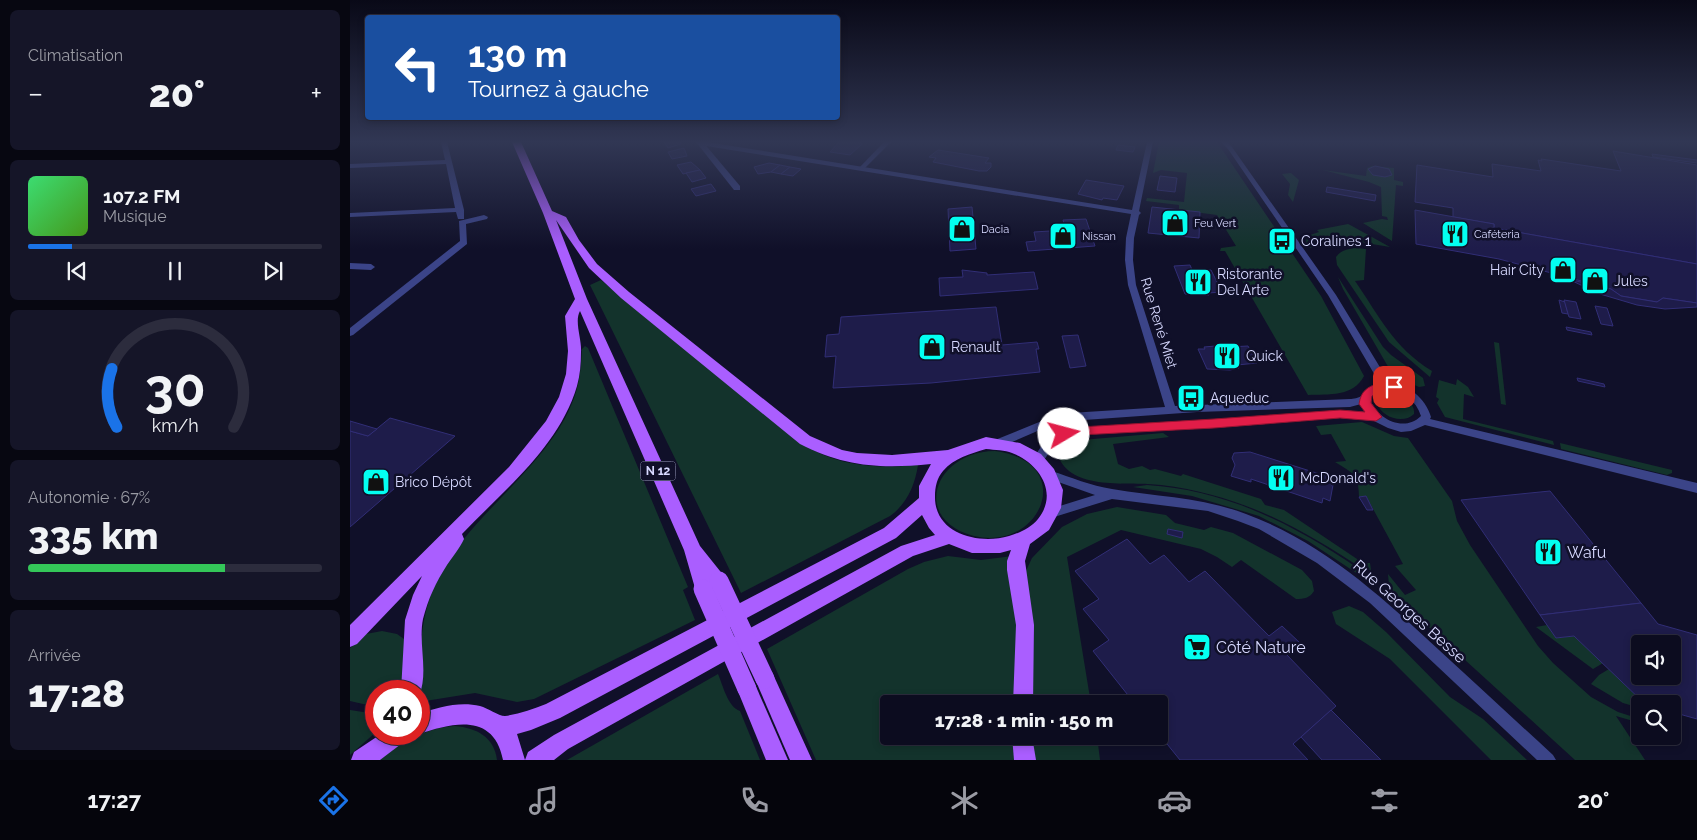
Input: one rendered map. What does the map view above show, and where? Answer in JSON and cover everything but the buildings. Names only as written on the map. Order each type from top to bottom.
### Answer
[{"type":"main road","name":"N 12","points":[[532,177],[548,213],[581,299],[693,550],[765,678],[802,760]]},
{"type":"main road","points":[[548,213],[562,219],[574,241],[593,266],[625,295],[805,440],[834,455],[867,461],[907,461],[949,456]]},
{"type":"main road","points":[[350,638],[534,448],[561,408],[569,390],[576,354],[575,333],[571,316],[581,299]]},
{"type":"main road","points":[[999,444],[1021,448],[1039,459],[1051,474],[1055,498],[1044,523],[1023,539],[999,546],[973,546],[950,537],[933,521],[925,502],[928,482],[940,463],[949,456],[972,446],[999,444]]},
{"type":"main road","points":[[412,680],[412,632],[416,610],[425,588],[435,568],[449,548],[492,493]]},
{"type":"main road","points":[[501,727],[531,720],[553,711],[890,534],[925,502]]},
{"type":"main road","points":[[536,760],[561,742],[898,556],[916,547],[950,537]]},
{"type":"main road","points":[[1023,539],[1016,561],[1016,570],[1025,625],[1023,695]]},
{"type":"main road","name":"N 12","points":[[711,585],[747,689],[777,760]]},
{"type":"main road","points":[[430,720],[461,714],[484,717],[501,727],[510,740],[514,760]]},
{"type":"main road","points":[[362,760],[381,745]]},
{"type":"main road","points":[[1023,745],[1025,760]]},
{"type":"street","points":[[352,329],[464,242],[460,210],[452,177]]},
{"type":"street","points":[[729,177],[737,188]]},
{"type":"street","points":[[913,177],[1137,214]]},
{"type":"street","name":"Rue René Miet","points":[[1144,177],[1137,214],[1130,238],[1129,260],[1132,285],[1172,410]]},
{"type":"street","points":[[1251,177],[1332,295],[1387,386]]},
{"type":"street","points":[[350,215],[460,210]]},
{"type":"street","points":[[462,223],[484,217]]},
{"type":"street","points":[[350,266],[364,265],[370,267]]},
{"type":"street","points":[[1039,459],[1048,445],[1058,436],[1080,431],[1214,424],[1340,414],[1376,417],[1399,427],[1416,426],[1423,421],[1426,416],[1426,410],[1420,400],[1407,392],[1387,386],[1369,391],[1365,399],[1368,408],[1376,417]]},
{"type":"street","points":[[999,444],[1063,418],[1172,410],[1344,404],[1365,399]]},
{"type":"street","points":[[1423,421],[1697,488]]},
{"type":"street","name":"Rue Georges Besse","points":[[1051,474],[1088,488],[1113,494],[1160,498],[1222,510],[1284,536],[1318,556],[1375,599],[1548,760]]},
{"type":"street","name":"Rue Georges Besse","points":[[1050,513],[1113,494]]},
{"type":"green space","points":[[1187,177],[1241,177],[1321,296],[1364,376],[1354,388],[1340,393],[1308,395],[1225,251],[1220,251],[1221,248],[1236,246],[1217,215],[1179,210],[1179,205],[1146,201],[1147,198],[1184,202]]},
{"type":"green space","points":[[1285,177],[1296,177],[1299,180],[1293,202],[1288,195],[1290,184]]},
{"type":"green space","points":[[1352,177],[1394,177],[1394,180],[1403,182],[1403,186],[1396,185],[1392,241],[1363,223],[1382,219],[1388,220],[1387,217],[1382,216],[1381,187]]},
{"type":"green space","points":[[1348,224],[1390,247],[1354,241],[1310,248],[1306,243],[1307,236],[1319,232],[1317,230]]},
{"type":"green space","points":[[1357,248],[1366,249],[1364,280],[1355,281],[1388,331],[1407,352],[1432,371],[1430,377],[1389,342],[1337,265],[1336,257],[1342,251]]},
{"type":"green space","points":[[1338,277],[1383,347],[1423,378],[1425,386],[1419,387],[1403,380],[1390,370]]},
{"type":"green space","points":[[601,280],[799,442],[827,456],[856,464],[871,466],[918,465],[915,480],[906,500],[890,516],[741,593],[590,285]]},
{"type":"green space","points":[[1494,342],[1499,343],[1506,405],[1501,404]]},
{"type":"green space","points":[[585,346],[588,348],[688,587],[683,590],[695,620],[534,699],[517,702],[475,693],[430,700],[430,680],[419,680],[419,668],[424,619],[434,587],[441,572],[473,528],[531,466],[563,422],[576,392],[582,349]]},
{"type":"green space","points":[[1457,379],[1468,387],[1474,397],[1464,394],[1463,419],[1553,441],[1554,445],[1445,417],[1437,403],[1439,399],[1436,397],[1439,380],[1456,385]]},
{"type":"green space","points":[[1387,394],[1405,399],[1412,405],[1414,414],[1404,419],[1398,419],[1382,412],[1377,402],[1380,397]]},
{"type":"green space","points":[[1362,422],[1394,436],[1408,438],[1452,501],[1457,521],[1470,545],[1538,646],[1553,663],[1591,697],[1618,712],[1631,716],[1631,720],[1616,716],[1631,739],[1631,745],[1635,745],[1645,760],[1575,760],[1397,598],[1389,585],[1388,574],[1405,595],[1416,590],[1395,566],[1403,564],[1366,496],[1359,497],[1358,484],[1354,475],[1335,462],[1346,461],[1331,434],[1321,435],[1316,426]]},
{"type":"green space","points":[[1163,433],[1169,437],[1113,444],[1118,464],[1129,469],[1142,466],[1150,470],[1155,469],[1181,476],[1183,474],[1261,499],[1265,505],[1284,510],[1363,563],[1370,563],[1371,570],[1366,571],[1293,527],[1244,505],[1218,496],[1161,485],[1118,484],[1088,480],[1075,475],[1065,467],[1058,455],[1062,446],[1070,441]]},
{"type":"green space","points":[[1560,443],[1672,470],[1672,473],[1667,475],[1561,449]]},
{"type":"green space","points":[[995,451],[1021,458],[1036,471],[1043,487],[1041,504],[1032,519],[1018,531],[998,537],[974,536],[954,528],[942,516],[937,502],[938,488],[944,474],[957,462],[974,454]]},
{"type":"green space","points":[[1147,485],[1178,488],[1208,495],[1266,515],[1320,544],[1372,578],[1372,580],[1367,580],[1308,541],[1259,516],[1192,496],[1133,487]]},
{"type":"green space","points":[[1117,507],[1166,515],[1175,523],[1204,530],[1211,527],[1233,533],[1302,570],[1312,581],[1314,591],[1306,598],[1296,599],[1241,560],[1232,567],[1201,549],[1121,530],[1067,557],[1090,695],[1031,695],[1034,633],[1024,575],[1032,558],[1062,527],[1087,514]]},
{"type":"green space","points":[[948,556],[981,560],[1013,556],[1017,609],[1014,695],[880,695],[880,745],[1015,745],[1017,760],[816,760],[767,649],[908,569],[924,562]]},
{"type":"green space","points":[[1349,606],[1363,612],[1386,632],[1450,697],[1483,719],[1527,760],[1491,760],[1390,659],[1336,624],[1332,612]]},
{"type":"green space","points":[[1547,625],[1557,638],[1574,636],[1603,663],[1593,669],[1536,627]]},
{"type":"green space","points":[[382,631],[397,634],[404,639],[405,680],[365,680],[365,704],[350,701],[350,648],[366,634]]},
{"type":"green space","points":[[1609,669],[1636,695],[1631,695],[1631,705],[1623,703],[1591,684],[1599,675]]},
{"type":"green space","points":[[718,674],[729,701],[740,711],[760,760],[567,760]]},
{"type":"green space","points":[[350,710],[365,712],[365,742],[350,755]]},
{"type":"green space","points":[[444,727],[463,727],[483,735],[492,745],[497,760],[377,760],[399,745],[430,745],[430,731]]},
{"type":"green space","points":[[1032,745],[1098,745],[1100,760],[1034,760]]},
{"type":"place","name":"Feu Vert","points":[[1175,223]]},
{"type":"place","name":"Dacia","points":[[962,229]]},
{"type":"place","name":"Caféteria","points":[[1455,234]]},
{"type":"place","name":"Nissan","points":[[1063,236]]},
{"type":"place","name":"Coralines 1","points":[[1282,241]]},
{"type":"place","name":"Hair City","points":[[1563,270]]},
{"type":"place","name":"Jules","points":[[1595,281]]},
{"type":"place","name":"Ristorante Del Arte","points":[[1198,282]]},
{"type":"place","name":"Renault","points":[[932,347]]},
{"type":"place","name":"Quick","points":[[1227,356]]},
{"type":"place","name":"Aqueduc","points":[[1191,398]]},
{"type":"place","name":"McDonald's","points":[[1281,478]]},
{"type":"place","name":"Brico Dépôt","points":[[376,482]]},
{"type":"place","name":"Wafu","points":[[1548,552]]},
{"type":"place","name":"Côté Nature","points":[[1197,647]]},
{"type":"route","points":[[1064,434],[1080,431],[1214,424],[1340,414],[1376,417],[1365,404],[1366,394],[1379,387],[1394,387]]}]
